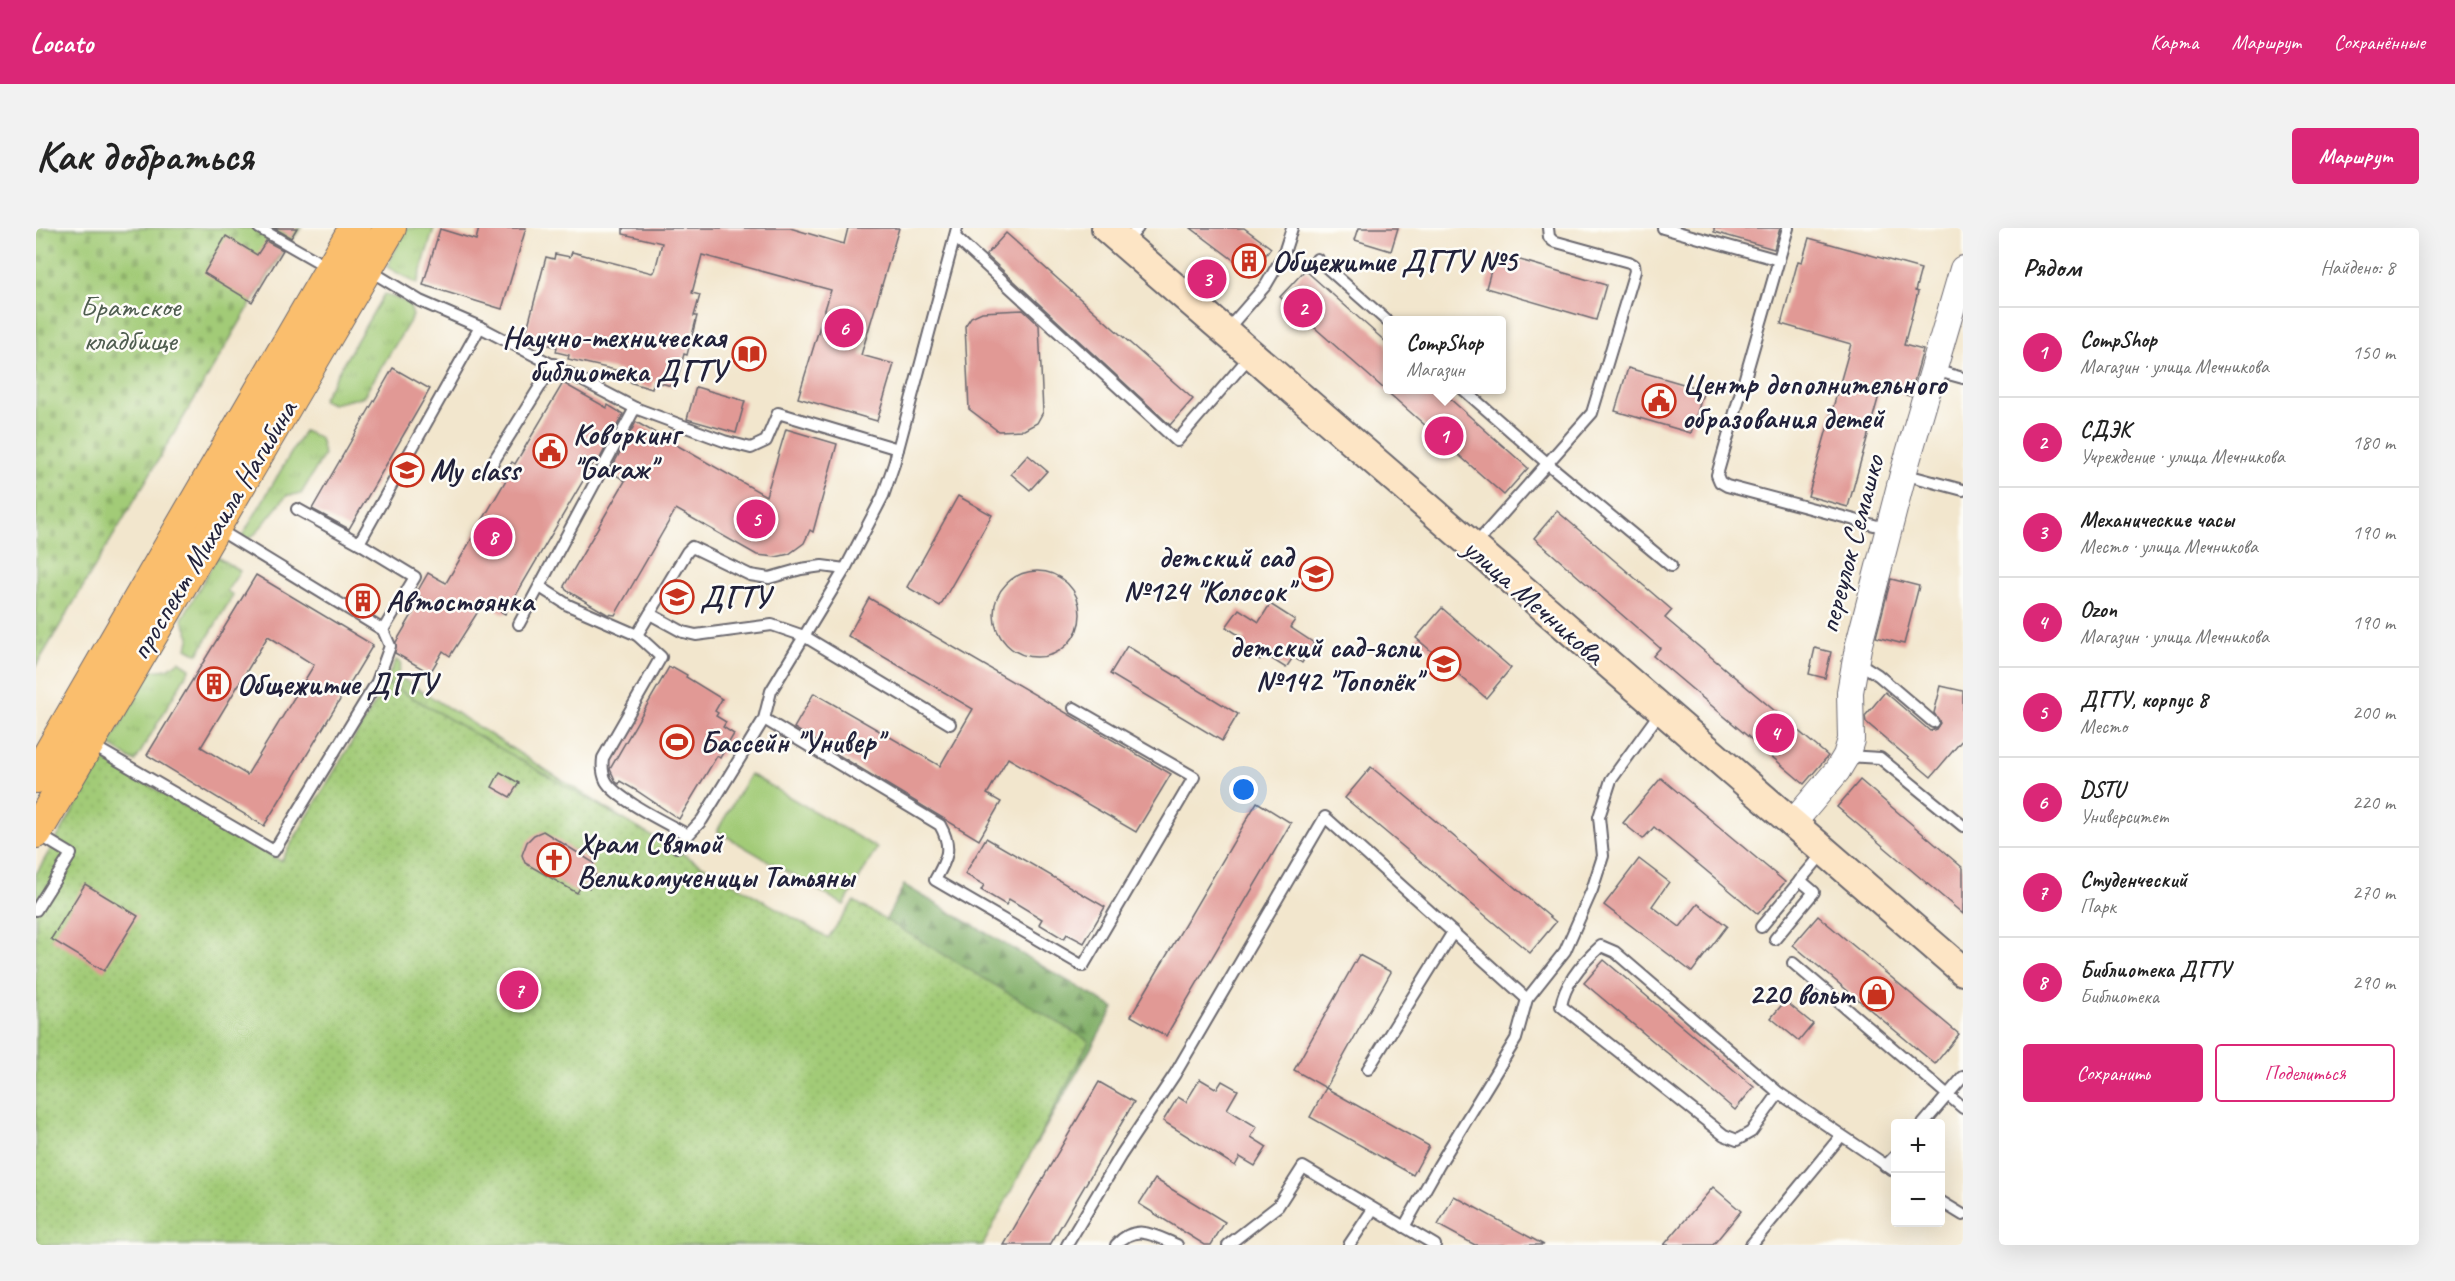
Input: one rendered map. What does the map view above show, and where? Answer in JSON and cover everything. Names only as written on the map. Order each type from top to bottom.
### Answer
[{"type":"main road","name":"проспект Михаила Нагибина","points":[[36,777],[355,228]]},
{"type":"main road","name":"проспект Михаила Нагибина","points":[[36,833],[390,228]]},
{"type":"main road","name":"улица Мечникова","points":[[1123,233],[1251,355],[1963,971]]},
{"type":"street","name":"переулок Семашко","points":[[1792,824],[1837,771],[1846,756],[1851,740],[1850,692],[1856,661],[1903,474],[1963,268]]},
{"type":"lane","points":[[259,228],[331,269]]},
{"type":"lane","points":[[1225,332],[1266,285],[1283,256],[1292,228]]},
{"type":"lane","points":[[1472,547],[1592,413],[1635,271],[1634,265],[1629,262],[1553,241],[1549,237],[1548,228]]},
{"type":"lane","points":[[1663,228],[1779,260]]},
{"type":"lane","points":[[1788,228],[1717,475],[1720,482],[1726,486],[1889,529]]},
{"type":"lane","points":[[677,847],[702,820],[764,719],[771,691],[844,568],[883,496],[898,449],[956,233],[1177,441],[1251,355]]},
{"type":"lane","points":[[1317,259],[1383,317]]},
{"type":"lane","points":[[367,268],[420,301],[480,327],[635,408],[751,448],[766,441],[778,414],[898,449]]},
{"type":"lane","points":[[359,543],[480,327]]},
{"type":"lane","points":[[488,470],[554,364]]},
{"type":"lane","points":[[1934,370],[1963,378]]},
{"type":"lane","points":[[1469,394],[1671,566]]},
{"type":"lane","points":[[519,624],[635,408]]},
{"type":"lane","points":[[1903,474],[1963,490]]},
{"type":"lane","points":[[297,509],[415,577],[382,630]]},
{"type":"lane","points":[[88,743],[274,851],[377,682],[390,646],[382,630],[215,528]]},
{"type":"lane","points":[[637,635],[692,547],[750,575],[759,577],[769,578],[822,566],[844,568]]},
{"type":"lane","points":[[540,587],[568,605],[637,635],[661,657],[603,758],[601,768],[606,781],[616,793],[688,835]]},
{"type":"lane","points":[[650,614],[683,632],[696,635],[772,625],[804,636],[950,724]]},
{"type":"lane","points":[[1856,661],[1878,675],[1933,722]]},
{"type":"lane","points":[[764,719],[940,825],[948,839],[946,859],[935,880],[1083,966],[1194,777],[1074,708]]},
{"type":"lane","points":[[1404,1227],[1516,1039],[1527,999],[1565,951],[1592,890],[1603,856],[1599,817],[1611,780],[1661,711]]},
{"type":"lane","points":[[1846,756],[1880,758],[1963,826]]},
{"type":"lane","points":[[1067,1245],[1121,1155],[1176,1074],[1325,817],[1527,999]]},
{"type":"lane","points":[[36,833],[71,854],[36,910]]},
{"type":"lane","points":[[1761,927],[1824,851]]},
{"type":"lane","points":[[1774,939],[1814,892],[1800,880]]},
{"type":"lane","points":[[1368,1069],[1453,932]]},
{"type":"lane","points":[[1779,1093],[1751,1132],[1737,1140],[1724,1135],[1561,1006],[1563,994],[1589,956],[1601,946],[1616,952],[1779,1093],[1891,1169]]},
{"type":"lane","points":[[1793,963],[1963,1108]]},
{"type":"lane","points":[[1927,1119],[1963,1077]]},
{"type":"lane","points":[[1750,1245],[1841,1136]]},
{"type":"lane","points":[[1886,1166],[1891,1160]]},
{"type":"lane","points":[[1228,1245],[1278,1206],[1303,1167],[1435,1245]]},
{"type":"lane","points":[[1945,1204],[1963,1215]]},
{"type":"lane","points":[[1349,1245],[1372,1209]]},
{"type":"lane","points":[[1116,1245],[1130,1233],[1148,1232],[1177,1245]]},
{"type":"green space","name":"Братское кладбище","points":[[36,228],[301,228],[252,302],[36,666]]},
{"type":"green space","points":[[406,228],[434,228],[417,284],[387,267]]},
{"type":"green space","points":[[384,294],[409,303],[413,316],[363,397],[332,404],[322,400]]},
{"type":"green space","points":[[304,431],[320,438],[324,455],[301,494],[287,495],[256,533],[246,541],[241,538]]},
{"type":"green space","points":[[217,557],[240,571],[227,591],[233,595],[198,654],[187,648],[190,636],[182,619]]},
{"type":"green space","points":[[396,660],[401,663],[398,676],[653,838],[390,686],[388,676]]},
{"type":"green space","points":[[179,661],[190,668],[135,762],[109,745],[151,671],[168,669]]},
{"type":"green space","points":[[387,683],[828,938],[854,901],[1089,1041],[983,1245],[36,1245],[36,874],[103,759],[281,861]]},
{"type":"green space","points":[[750,774],[877,848],[844,905],[717,831]]},
{"type":"green space","points":[[904,885],[1114,1008],[978,1245],[883,925]]},
{"type":"building","points":[[274,228],[297,228],[291,238]]},
{"type":"building","points":[[479,228],[526,228],[502,309],[423,285],[440,229],[476,240]]},
{"type":"building","points":[[623,228],[790,228],[844,244],[848,228],[899,228],[861,355],[894,364],[877,421],[798,398],[831,290],[702,255],[692,293],[700,295],[694,316],[697,316],[687,355],[684,354],[675,387],[654,381],[652,389],[622,380],[618,378],[620,371],[568,359],[569,355],[556,352],[557,347],[533,341],[534,335],[526,333],[546,257],[554,259],[555,254],[570,257],[572,252],[652,273],[655,270],[662,243],[623,234]]},
{"type":"building","name":"Общежитие ДГТУ №5","points":[[1191,228],[1244,228],[1271,248],[1252,274]]},
{"type":"building","points":[[1359,228],[1398,228],[1391,251],[1355,240]]},
{"type":"building","points":[[1714,228],[1780,228],[1774,249],[1714,232]]},
{"type":"building","points":[[1006,233],[1193,399],[1170,425],[986,255]]},
{"type":"building","points":[[226,236],[257,255],[266,241],[283,250],[252,302],[204,273]]},
{"type":"building","points":[[1809,238],[1921,269],[1915,291],[1918,292],[1904,345],[1923,350],[1910,396],[1881,388],[1848,507],[1808,496],[1851,344],[1781,324],[1798,261],[1802,262]]},
{"type":"building","points":[[1496,253],[1606,285],[1596,320],[1486,288]]},
{"type":"building","points":[[1305,270],[1383,339],[1383,388],[1280,297]]},
{"type":"building","points":[[1023,310],[1039,325],[1043,412],[1037,423],[1024,430],[998,431],[969,409],[965,326],[971,317],[982,312]]},
{"type":"building","points":[[393,368],[430,389],[349,529],[312,509]]},
{"type":"building","name":"Центр дополнительного образования детей","points":[[1628,368],[1704,390],[1691,433],[1615,411]]},
{"type":"building","points":[[563,383],[607,408],[608,405],[623,414],[597,464],[594,462],[505,614],[484,602],[450,656],[443,651],[430,673],[395,653],[396,642],[422,598],[416,594],[428,573],[446,583],[506,480],[503,478],[512,462],[515,464]]},
{"type":"building","points":[[696,387],[745,401],[736,433],[687,419]]},
{"type":"building","points":[[1390,394],[1445,394],[1528,468],[1504,495]]},
{"type":"building","points":[[636,422],[766,496],[786,429],[837,444],[813,532],[810,530],[804,543],[789,554],[776,557],[757,555],[676,509],[615,615],[607,614],[566,590],[564,586],[625,481],[610,471]]},
{"type":"building","points":[[1028,455],[1047,471],[1030,490],[1011,474]]},
{"type":"building","points":[[958,496],[992,515],[940,606],[907,587]]},
{"type":"building","points":[[1557,511],[1672,610],[1665,618],[1828,756],[1804,784],[1653,656],[1660,648],[1534,538]]},
{"type":"building","points":[[1029,571],[1045,571],[1068,583],[1077,597],[1080,614],[1077,631],[1068,645],[1045,657],[1029,657],[1013,650],[1001,638],[994,622],[994,606],[1001,590],[1013,578]]},
{"type":"building","name":"Общежитие ДГТУ","points":[[256,575],[373,645],[264,826],[147,755]],"holes":[[[268,636],[314,665],[247,775],[201,747]]]},
{"type":"building","points":[[1891,579],[1919,586],[1904,644],[1876,637]]},
{"type":"building","points":[[869,598],[1171,774],[1136,832],[1008,758],[987,794],[1001,802],[979,840],[794,728],[814,693],[940,766],[973,709],[848,636]]},
{"type":"building","points":[[1270,604],[1295,620],[1290,627],[1314,643],[1302,663],[1293,657],[1286,668],[1264,654],[1260,660],[1240,646],[1245,639],[1226,627],[1239,609],[1259,622]]},
{"type":"building","points":[[1442,608],[1511,668],[1486,698],[1416,638]]},
{"type":"building","points":[[1127,646],[1238,714],[1222,741],[1110,674]]},
{"type":"building","points":[[1815,648],[1831,652],[1825,678],[1809,674]]},
{"type":"building","points":[[669,667],[687,675],[686,677],[722,699],[715,711],[718,713],[716,716],[726,722],[723,727],[734,734],[720,758],[717,756],[679,819],[620,781],[619,784],[616,782],[610,769]]},
{"type":"building","points":[[1941,686],[1963,691],[1963,739],[1931,777],[1866,722],[1865,716],[1885,692],[1930,731],[1936,729],[1940,723],[1934,713]]},
{"type":"building","points":[[1371,767],[1556,922],[1530,953],[1345,798]]},
{"type":"building","points":[[500,772],[519,783],[510,797],[492,787]]},
{"type":"building","points":[[1661,778],[1785,882],[1758,914],[1654,827],[1643,839],[1623,823]]},
{"type":"building","points":[[1860,780],[1963,868],[1963,914],[1837,807]]},
{"type":"building","points":[[1257,802],[1291,823],[1166,1036],[1131,1016]]},
{"type":"building","name":"Храм Святой Великомученицы Татьяны","points":[[543,831],[594,863],[589,872],[596,875],[589,888],[582,884],[577,893],[525,863],[522,855],[527,842],[534,835]]},
{"type":"building","points":[[986,838],[1105,907],[1084,943],[1067,934],[1064,939],[1039,924],[1042,919],[1009,899],[1006,905],[981,890],[984,885],[965,874]]},
{"type":"building","points":[[1639,859],[1669,882],[1652,906],[1680,927],[1698,904],[1727,926],[1692,972],[1604,905]]},
{"type":"building","points":[[85,884],[138,916],[104,971],[51,939]]},
{"type":"building","points":[[1818,916],[1959,1034],[1935,1064],[1793,945]]},
{"type":"building","points":[[1359,955],[1391,972],[1326,1088],[1294,1070]]},
{"type":"building","points":[[1604,960],[1754,1087],[1735,1110],[1584,983]]},
{"type":"building","points":[[1785,1001],[1813,1024],[1799,1041],[1771,1018]]},
{"type":"building","points":[[1200,1079],[1217,1089],[1222,1081],[1238,1090],[1227,1109],[1257,1127],[1251,1137],[1267,1147],[1255,1166],[1240,1157],[1235,1166],[1163,1121],[1178,1097],[1186,1102]]},
{"type":"building","points":[[1099,1082],[1134,1102],[1050,1245],[1004,1245]]},
{"type":"building","points":[[1326,1088],[1429,1146],[1413,1175],[1310,1117]]},
{"type":"building","points":[[1155,1179],[1225,1222],[1211,1245],[1205,1245],[1139,1204]]},
{"type":"building","points":[[1713,1187],[1741,1211],[1713,1245],[1664,1245]]},
{"type":"building","points":[[1454,1196],[1544,1245],[1475,1245],[1438,1225]]},
{"type":"place","name":"Общежитие ДГТУ №5","points":[[1249,261]]},
{"type":"place","name":"Механические часы","points":[[1207,279]]},
{"type":"place","name":"СДЭК","points":[[1303,308]]},
{"type":"place","name":"DSTU","points":[[844,328]]},
{"type":"place","name":"Научно-техническая библиотека ДГТУ","points":[[749,354]]},
{"type":"place","name":"Центр дополнительного образования детей","points":[[1659,401]]},
{"type":"place","name":"CompShop","points":[[1444,436]]},
{"type":"place","name":"Коворкинг \"Gаraж\"","points":[[550,451]]},
{"type":"place","name":"My class","points":[[407,470]]},
{"type":"place","name":"ДГТУ, корпус 8","points":[[756,519]]},
{"type":"place","name":"Библиотека ДГТУ","points":[[493,537]]},
{"type":"place","name":"детский сад №124 \"Колосок\"","points":[[1316,574]]},
{"type":"place","name":"ДГТУ","points":[[677,597]]},
{"type":"place","name":"Автостоянка","points":[[363,601]]},
{"type":"place","name":"детский сад-ясли №142 \"Тополёк\"","points":[[1444,664]]},
{"type":"place","name":"Общежитие ДГТУ","points":[[214,684]]},
{"type":"place","name":"Ozon","points":[[1775,733]]},
{"type":"place","name":"Бассейн \"Универ\"","points":[[677,742]]},
{"type":"place","name":"Храм Святой Великомученицы Татьяны","points":[[554,860]]},
{"type":"place","name":"Студенческий","points":[[519,990]]},
{"type":"place","name":"220 вольт","points":[[1877,994]]}]
